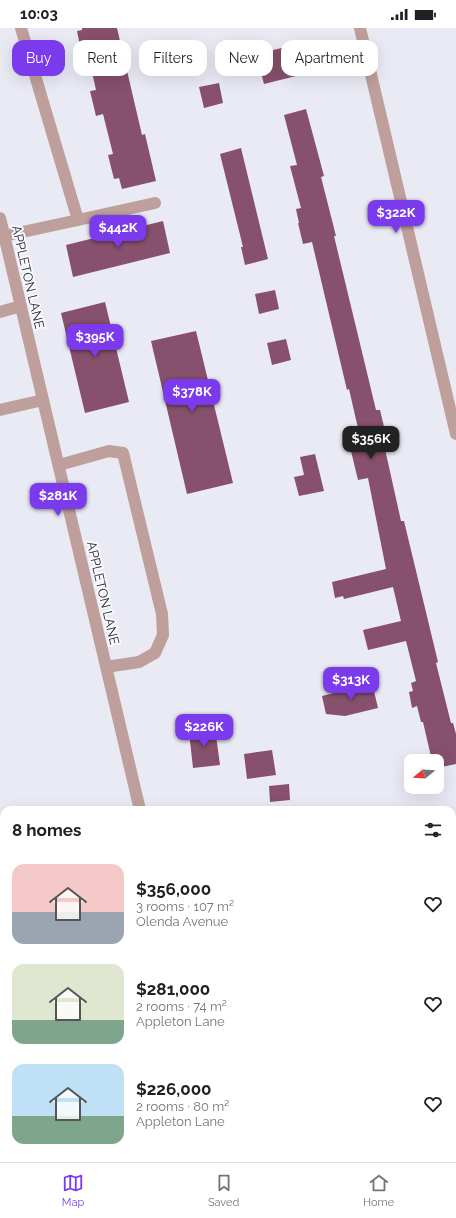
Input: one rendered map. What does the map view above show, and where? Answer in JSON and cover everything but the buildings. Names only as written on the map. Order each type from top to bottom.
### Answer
[{"type":"street","points":[[21,28],[78,220]]},
{"type":"street","points":[[360,28],[456,434]]},
{"type":"street","points":[[4,236],[155,203]]},
{"type":"street","name":"APPLETON LANE","points":[[0,218],[139,806]]},
{"type":"street","points":[[0,312],[21,306]]},
{"type":"street","points":[[0,410],[43,400]]},
{"type":"street","points":[[58,465],[109,451],[123,453],[162,614],[163,635],[155,653],[139,662],[106,667]]}]
